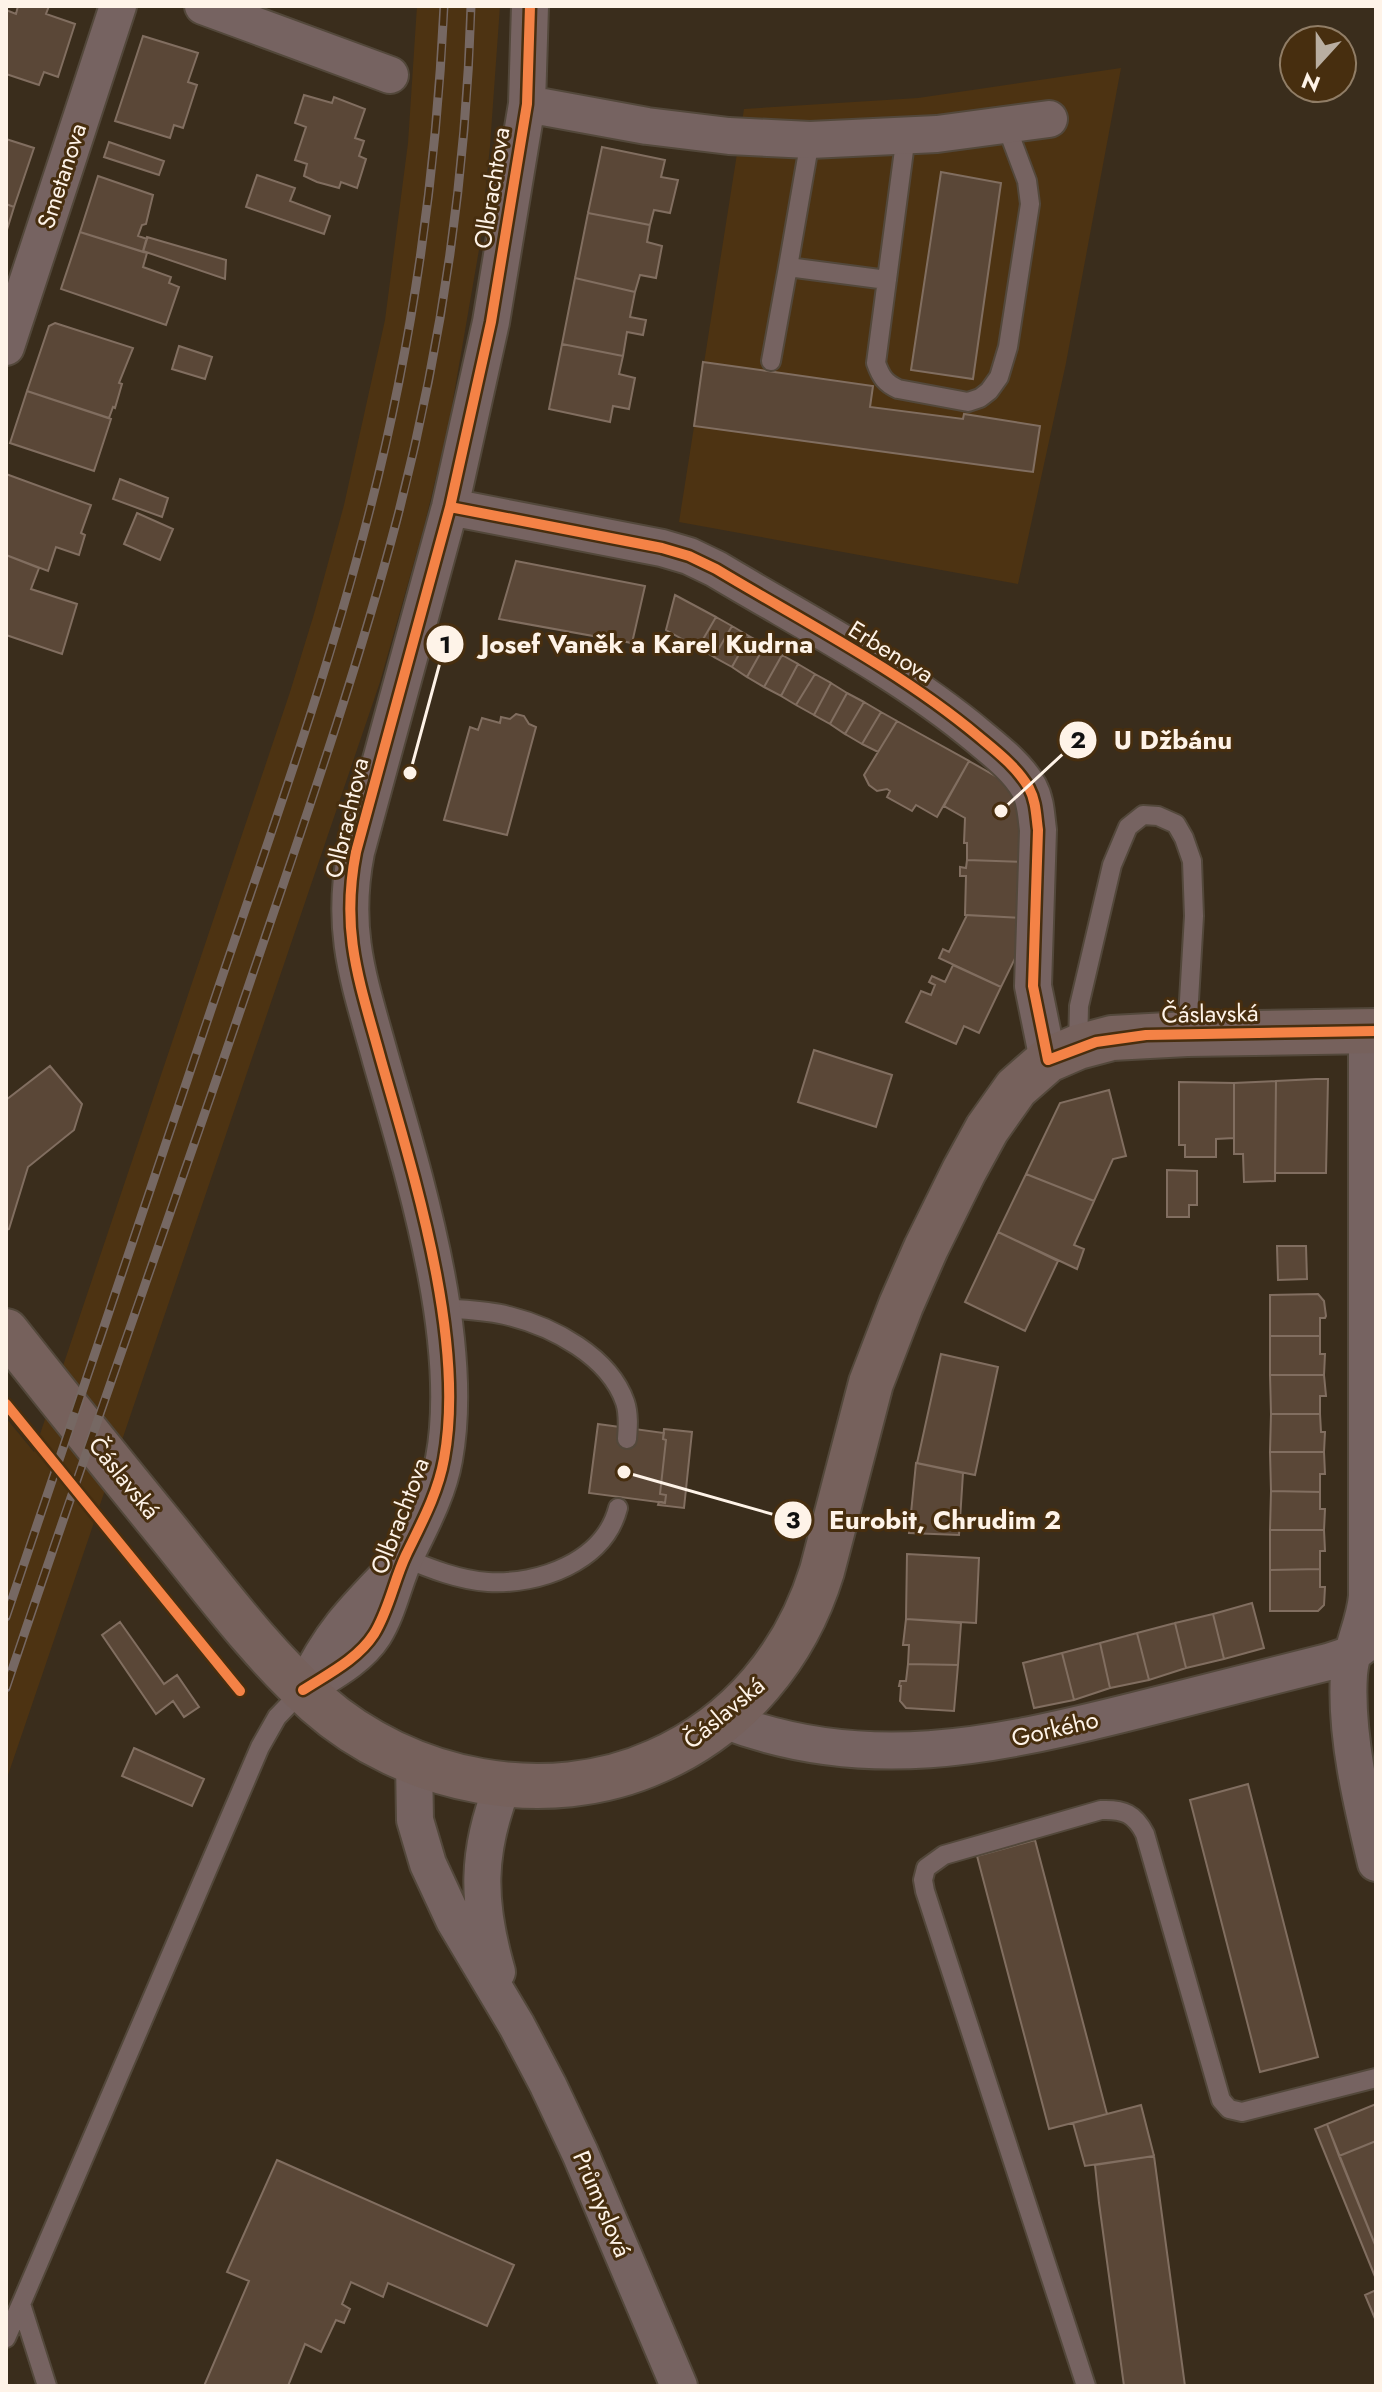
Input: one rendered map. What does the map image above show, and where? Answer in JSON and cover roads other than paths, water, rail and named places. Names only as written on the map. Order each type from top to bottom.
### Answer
[{"type":"main road","name":"Čáslavská","points":[[6,1331],[223,1601],[319,1705],[365,1737],[414,1761],[471,1780],[503,1785],[555,1785],[616,1776],[675,1753],[724,1720],[764,1682],[799,1630],[813,1601],[822,1571],[871,1383],[926,1248],[964,1171],[1002,1105],[1016,1088],[1063,1053],[1112,1038],[1371,1032]]},
{"type":"street","name":"Smetanova","points":[[6,347],[118,6]]},
{"type":"street","points":[[203,6],[390,75]]},
{"type":"street","name":"Olbrachtova","points":[[303,1690],[322,1651],[343,1622],[405,1558],[428,1508],[444,1461],[450,1396],[441,1308],[415,1181],[354,959],[348,908],[350,881],[363,823],[450,507],[491,322],[527,104],[530,6]]},
{"type":"street","name":"Olbrachtova","points":[[527,104],[564,113],[729,136],[810,140],[906,135],[1049,119]]},
{"type":"street","name":"Erbenova","points":[[450,507],[662,548],[689,556],[716,569],[912,687],[951,714],[1015,770],[1029,789],[1035,805],[1038,830],[1035,1007],[1063,1053]]},
{"type":"street","points":[[1371,1032],[1367,1596],[1364,1645],[1349,1672],[1351,1716],[1362,1796],[1376,1863]]},
{"type":"street","name":"Gorkého","points":[[724,1720],[748,1730],[795,1741],[863,1749],[964,1748],[1040,1734],[1364,1645]]},
{"type":"street","name":"Průmyslová","points":[[414,1761],[415,1820],[428,1864],[454,1920],[517,2026],[580,2153],[679,2386]]},
{"type":"street","name":"Průmyslová","points":[[503,1785],[486,1831],[482,1871],[484,1911],[492,1953],[517,2026]]},
{"type":"lane","points":[[906,135],[876,363],[888,385],[968,402],[989,391],[999,377],[1008,347],[1030,204],[1027,181],[1006,125]]},
{"type":"lane","points":[[771,361],[810,140]]},
{"type":"lane","points":[[788,267],[887,280]]},
{"type":"lane","points":[[1063,1053],[1079,1006],[1112,865],[1128,827],[1143,815],[1158,816],[1176,824],[1192,861],[1194,916],[1187,1034]]},
{"type":"lane","points":[[441,1308],[508,1315],[577,1345],[595,1360],[618,1388],[628,1418],[627,1439]]},
{"type":"lane","points":[[405,1558],[458,1577],[486,1582],[532,1579],[588,1554],[610,1530],[618,1508]]},
{"type":"lane","points":[[6,2338],[260,1747],[277,1717],[303,1690]]},
{"type":"lane","points":[[1086,2386],[925,1891],[923,1880],[926,1868],[944,1855],[1101,1810],[1117,1809],[1130,1814],[1139,1821],[1145,1834],[1221,2100],[1229,2109],[1242,2112],[1376,2078]]},
{"type":"lane","points":[[21,2304],[47,2386]]},
{"type":"railway","points":[[6,1617],[279,810],[353,573],[384,451],[410,325],[435,134],[444,6]]},
{"type":"railway","points":[[6,1688],[291,860],[347,690],[397,519],[426,393],[448,265],[463,135],[471,6]]},
{"type":"place","name":"Josef Vaněk a Karel Kudrna","points":[[410,773]]},
{"type":"place","name":"U Džbánu","points":[[1001,811]]},
{"type":"place","name":"Eurobit, Chrudim 2","points":[[624,1472]]}]
